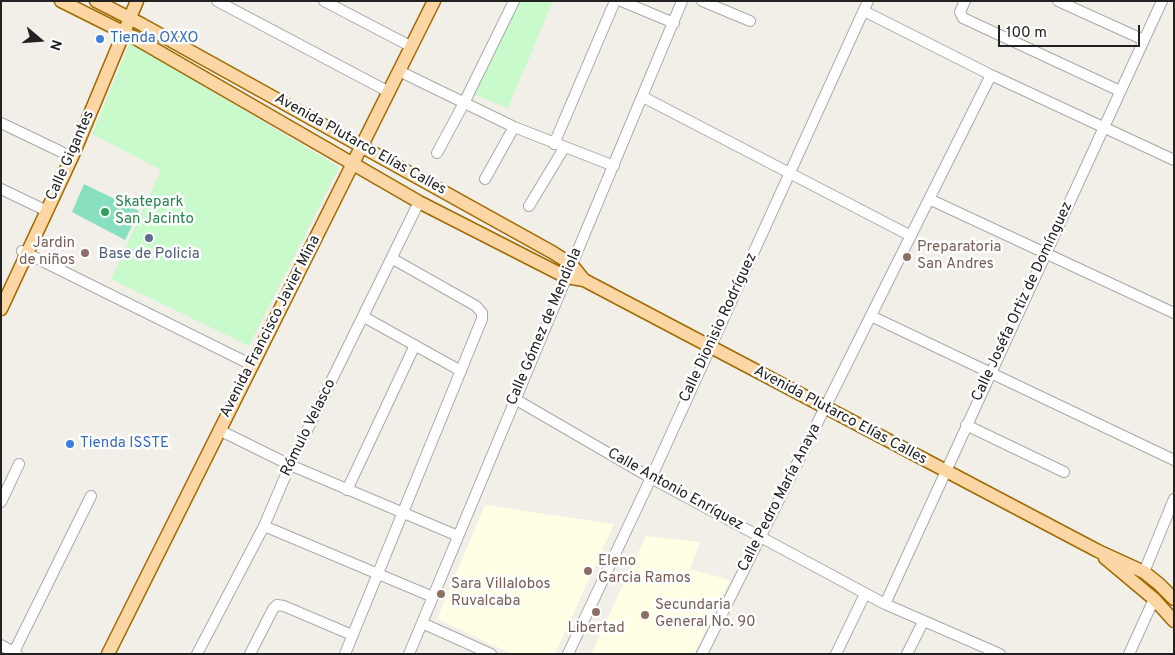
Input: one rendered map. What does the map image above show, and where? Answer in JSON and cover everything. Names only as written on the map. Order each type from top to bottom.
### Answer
[{"type":"main road","name":"Avenida Plutarco Elías Calles","points":[[61,1],[124,32],[352,165],[420,202],[566,278],[584,280],[1098,552],[1144,572],[1174,599]]},
{"type":"main road","name":"Avenida Plutarco Elías Calles","points":[[96,1],[362,146],[571,264],[584,280]]},
{"type":"main road","name":"Calle Gigantes","points":[[1,309],[25,252],[47,211],[72,157],[137,1]]},
{"type":"main road","name":"Avenida Francisco Javier Mina","points":[[108,654],[434,1]]},
{"type":"main road","name":"Avenida Plutarco Elías Calles","points":[[1098,552],[1154,599],[1174,621]]},
{"type":"street","points":[[217,1],[389,92]]},
{"type":"street","points":[[324,1],[412,47]]},
{"type":"street","points":[[437,153],[514,1]]},
{"type":"street","points":[[529,206],[559,146],[615,1]]},
{"type":"street","points":[[621,1],[674,23]]},
{"type":"street","name":"Calle Gómez de Mendiola","points":[[409,654],[682,1]]},
{"type":"street","points":[[702,1],[750,21]]},
{"type":"street","name":"Calle Dionisio Rodríguez","points":[[568,654],[651,478],[868,1]]},
{"type":"street","points":[[965,1],[960,12],[963,18],[1120,92]]},
{"type":"street","points":[[1058,1],[1144,40]]},
{"type":"street","name":"Calle Joséfa Ortiz de Domínguez","points":[[885,604],[1162,1]]},
{"type":"street","points":[[864,12],[1103,128],[1174,160]]},
{"type":"street","points":[[400,71],[514,127],[614,166]]},
{"type":"street","name":"Calle Pedro María Anaya","points":[[702,654],[992,74]]},
{"type":"street","points":[[643,97],[911,236]]},
{"type":"street","points":[[1,123],[72,157]]},
{"type":"street","points":[[484,179],[514,127]]},
{"type":"street","points":[[1,188],[47,211]]},
{"type":"street","points":[[929,199],[1174,313]]},
{"type":"street","name":"Rómulo Velasco","points":[[197,654],[264,526],[290,465],[420,202]]},
{"type":"street","points":[[25,252],[252,365]]},
{"type":"street","points":[[345,654],[376,574],[481,324],[482,313],[476,306],[392,260]]},
{"type":"street","points":[[871,316],[1174,460]]},
{"type":"street","points":[[364,317],[461,371]]},
{"type":"street","points":[[347,490],[415,345]]},
{"type":"street","name":"Calle Antonio Enríquez","points":[[515,399],[651,478],[865,594],[978,650],[1000,654]]},
{"type":"street","points":[[966,425],[1064,472]]},
{"type":"street","points":[[219,430],[290,465],[402,514],[458,536]]},
{"type":"street","points":[[1,502],[19,464]]},
{"type":"street","points":[[1,646],[14,653],[91,496]]},
{"type":"street","points":[[1144,572],[1174,499]]},
{"type":"street","points":[[264,526],[433,597]]},
{"type":"street","points":[[1159,584],[1174,591]]},
{"type":"street","points":[[836,654],[865,594]]},
{"type":"street","points":[[1129,654],[1154,599]]},
{"type":"street","points":[[250,654],[272,609],[277,605],[284,606],[352,635]]},
{"type":"street","points":[[906,654],[923,622]]},
{"type":"street","points":[[422,623],[468,649],[491,654]]},
{"type":"shaded area","points":[[485,505],[614,524],[555,654],[512,654],[437,619]]},
{"type":"shaded area","points":[[646,536],[700,542],[690,569],[730,580],[694,654],[591,654]]},
{"type":"green space","points":[[519,1],[553,1],[508,108],[473,94]]},
{"type":"green space","points":[[130,42],[339,167],[249,346],[111,279],[161,170],[92,134]]},
{"type":"green space","name":"Skatepark San Jacinto","points":[[84,184],[139,211],[125,240],[72,212]]},
{"type":"place","name":"Tienda OXXO","points":[[100,39]]},
{"type":"place","name":"Skatepark San Jacinto","points":[[105,212]]},
{"type":"place","name":"Base de Policia","points":[[149,238]]},
{"type":"place","name":"Jardin de niños","points":[[85,253]]},
{"type":"place","name":"Preparatoria San Andres","points":[[907,257]]},
{"type":"place","name":"Tienda ISSTE","points":[[70,444]]},
{"type":"place","name":"Eleno Garcia Ramos","points":[[588,571]]},
{"type":"place","name":"Sara Villalobos Ruvalcaba","points":[[441,594]]},
{"type":"place","name":"Libertad","points":[[596,612]]},
{"type":"place","name":"Secundaria General No. 90","points":[[645,615]]}]
